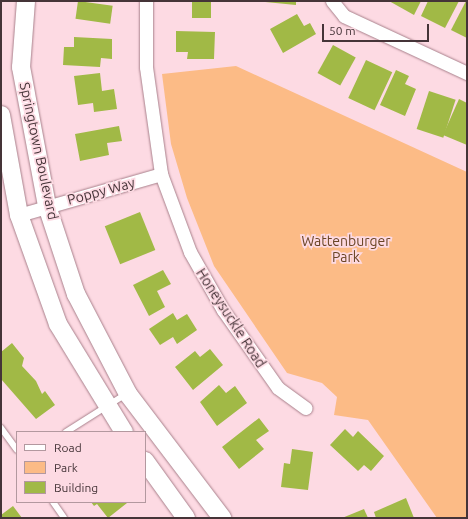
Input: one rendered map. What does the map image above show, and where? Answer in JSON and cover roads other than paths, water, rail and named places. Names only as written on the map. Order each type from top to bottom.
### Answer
[{"type":"street","name":"Springtown Boulevard","points":[[26,1],[22,67],[47,206],[76,294],[128,394],[222,518]]},
{"type":"street","name":"Honeysuckle Road","points":[[146,1],[146,68],[161,174],[190,252],[223,310],[278,388],[306,408]]},
{"type":"street","points":[[332,1],[344,16],[467,73]]},
{"type":"street","points":[[1,115],[19,215],[58,324],[106,407],[123,431]]},
{"type":"street","name":"Poppy Way","points":[[19,215],[161,174]]},
{"type":"street","points":[[146,462],[186,518]]},
{"type":"lane","points":[[68,431],[128,394]]},
{"type":"lane","points":[[1,428],[16,449]]},
{"type":"lane","points":[[54,503],[64,518]]},
{"type":"park label","name":"Wattenburger Park","points":[[346,250]]}]
